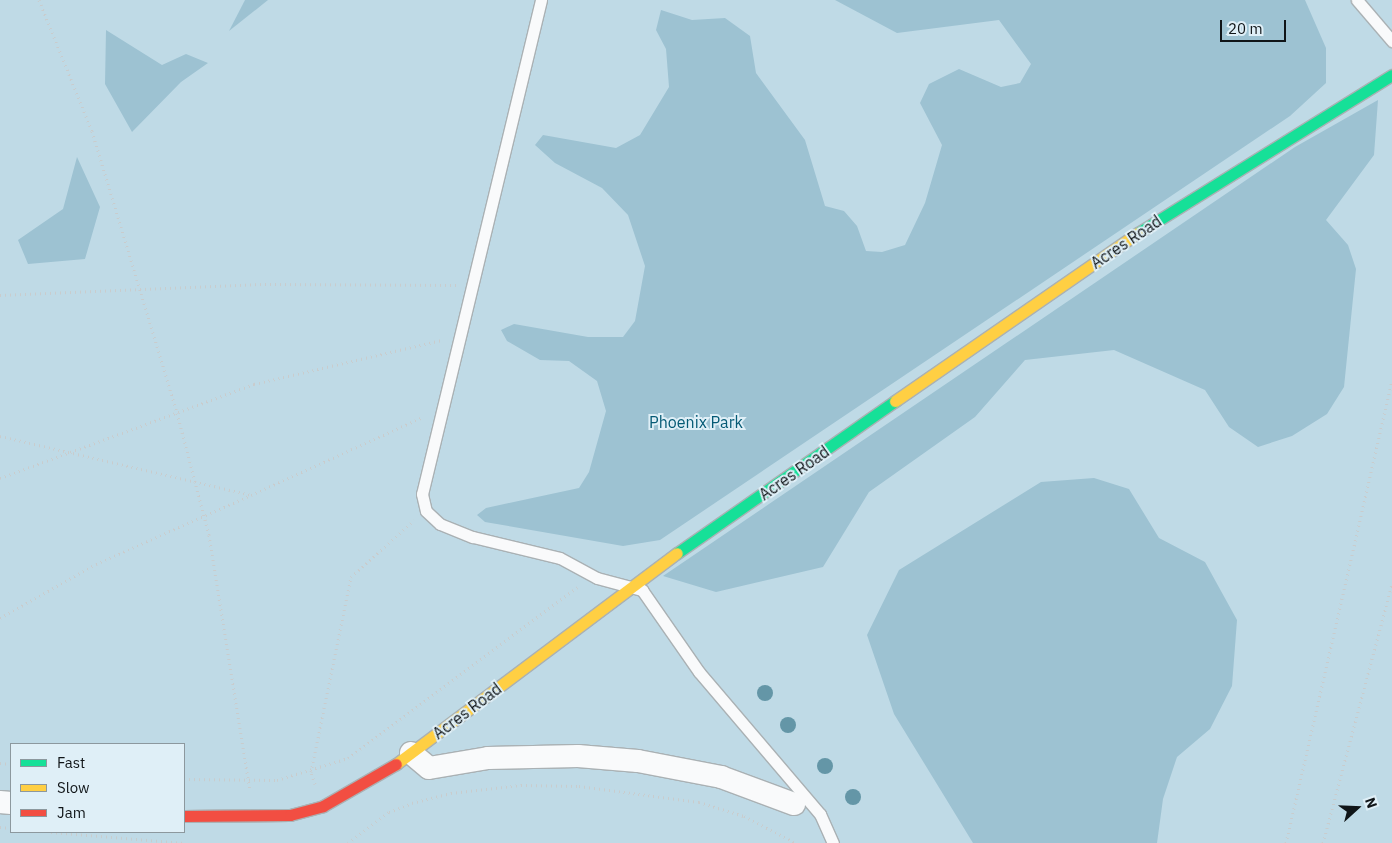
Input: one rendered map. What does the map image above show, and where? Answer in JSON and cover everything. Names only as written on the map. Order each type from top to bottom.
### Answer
[{"type":"street","name":"Acres Road","points":[[185,816],[254,818],[323,806],[376,779],[633,584],[1132,237],[1392,75]]},
{"type":"street","points":[[411,753],[429,768],[488,758],[578,756],[638,761],[721,777],[794,804]]},
{"type":"lane","points":[[541,0],[422,494],[426,510],[440,524],[473,537],[560,558],[597,578],[633,584],[648,596],[699,672],[820,814],[833,843]]},
{"type":"lane","points":[[1357,0],[1392,41]]},
{"type":"path","points":[[39,0],[92,131],[138,289],[178,412],[204,516],[254,818]]},
{"type":"path","points":[[0,295],[138,289],[472,285]]},
{"type":"path","points":[[0,478],[62,452],[254,384],[460,336]]},
{"type":"path","points":[[1286,843],[1392,382]]},
{"type":"path","points":[[0,618],[96,564],[442,408]]},
{"type":"path","points":[[0,436],[251,495]]},
{"type":"path","points":[[311,772],[351,577],[426,510]]},
{"type":"path","points":[[185,780],[249,782],[311,772],[348,758],[562,594],[597,578]]},
{"type":"path","points":[[1323,843],[1392,584]]},
{"type":"path","points":[[348,843],[390,812],[412,803],[450,793],[521,785],[579,786],[699,802],[744,816],[796,843]]},
{"type":"path","points":[[63,833],[185,843]]},
{"type":"green space","name":"Phoenix Park","points":[[0,0],[1392,0],[1392,843],[0,843]]},
{"type":"green space","points":[[245,0],[268,0],[229,31]]},
{"type":"green space","points":[[835,0],[1305,0],[1326,48],[1326,83],[1290,116],[660,540],[623,546],[485,522],[477,515],[486,508],[579,488],[589,472],[606,411],[597,381],[569,361],[540,360],[507,341],[501,330],[514,324],[588,337],[623,337],[635,321],[645,266],[628,215],[602,188],[555,163],[535,145],[543,135],[616,148],[640,135],[669,87],[666,49],[656,30],[661,10],[692,20],[725,18],[750,36],[756,73],[805,140],[825,206],[844,211],[857,226],[866,251],[882,252],[905,245],[925,203],[942,145],[920,103],[929,84],[959,69],[1001,87],[1020,83],[1031,64],[999,20],[897,33]]},
{"type":"green space","points":[[106,30],[162,65],[186,54],[208,63],[181,82],[132,132],[105,84]]},
{"type":"green space","points":[[1378,100],[1374,155],[1326,220],[1348,245],[1356,269],[1344,387],[1327,414],[1292,436],[1258,447],[1229,427],[1205,390],[1114,350],[1025,360],[975,417],[869,492],[823,567],[716,592],[663,576],[1295,147]]},
{"type":"green space","points":[[77,157],[100,207],[85,259],[28,264],[18,240],[63,209]]},
{"type":"green space","points":[[1094,478],[1129,489],[1159,538],[1205,562],[1237,620],[1232,686],[1210,729],[1177,757],[1163,799],[1157,843],[973,843],[894,714],[867,635],[899,570],[1041,482]]},
{"type":"traffic: fast","points":[[1138,233],[1392,75]]},
{"type":"traffic: fast","points":[[677,553],[895,401]]},
{"type":"traffic: slow","points":[[895,401],[1138,233]]},
{"type":"traffic: slow","points":[[396,764],[677,553]]},
{"type":"traffic: jam","points":[[185,816],[290,815],[323,806],[396,764]]}]
